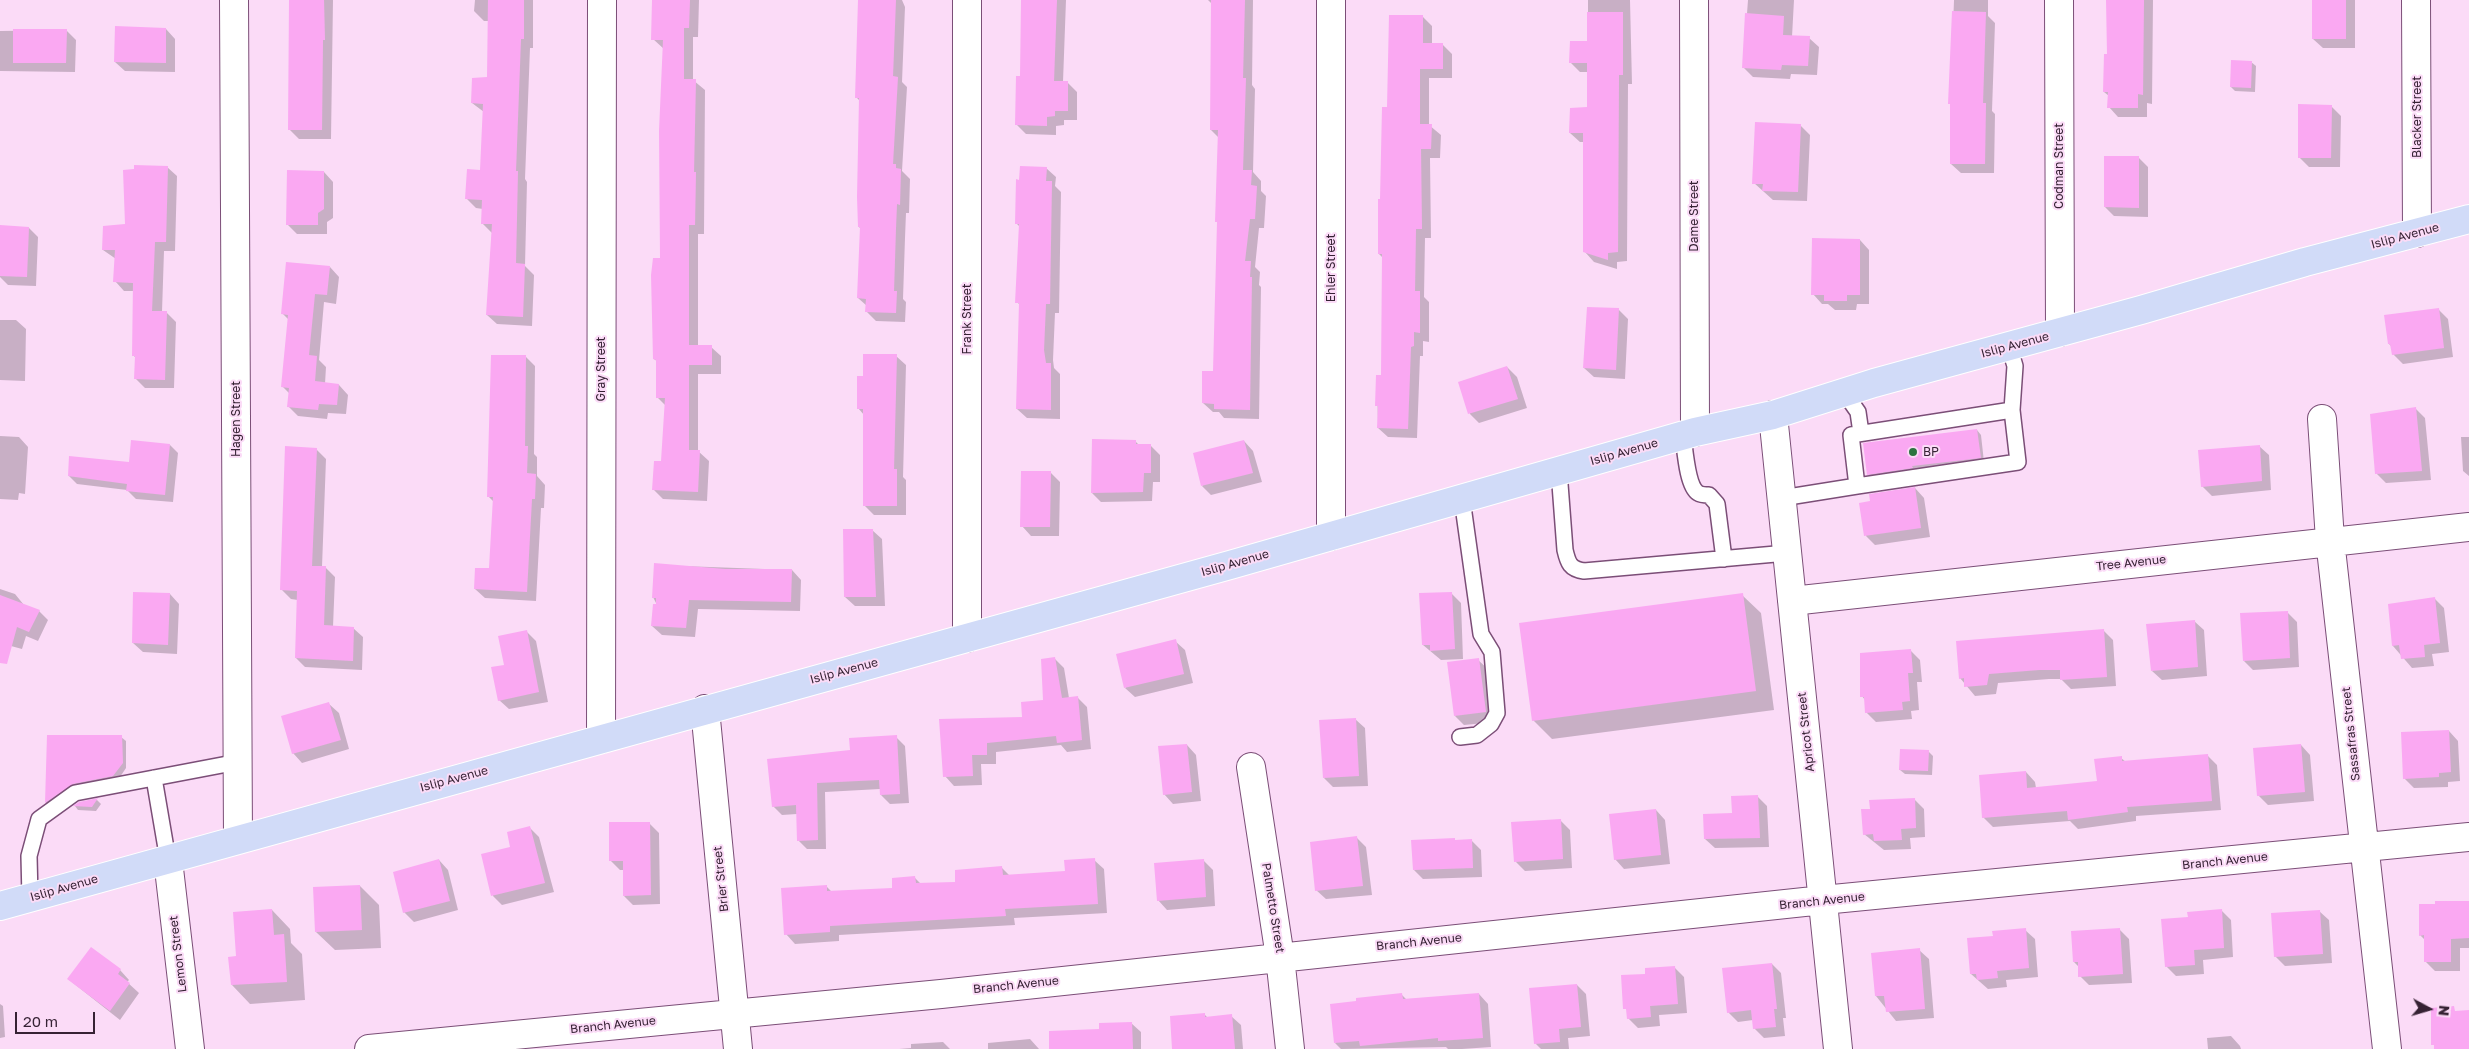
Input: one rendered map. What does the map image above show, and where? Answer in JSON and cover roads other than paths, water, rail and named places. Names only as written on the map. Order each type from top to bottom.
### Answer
[{"type":"main road","name":"Islip Avenue","points":[[0,906],[168,860],[238,838],[967,638],[1689,434],[1773,415],[1844,392],[2306,262],[2469,219]]},
{"type":"street","name":"Hagen Street","points":[[234,0],[238,838]]},
{"type":"street","name":"Gray Street","points":[[601,739],[602,0]]},
{"type":"street","name":"Frank Street","points":[[967,0],[967,638]]},
{"type":"street","name":"Ehler Street","points":[[1331,0],[1331,536]]},
{"type":"street","name":"Dame Street","points":[[1689,434],[1694,0]]},
{"type":"street","name":"Codman Street","points":[[2059,0],[2060,332]]},
{"type":"street","name":"Blacker Street","points":[[2416,0],[2418,233]]},
{"type":"street","name":"Apricot Street","points":[[1773,415],[1838,1049]]},
{"type":"street","name":"Sassafras Street","points":[[2322,419],[2330,540],[2387,1049]]},
{"type":"street","name":"Tree Avenue","points":[[1792,601],[2330,540],[2469,527]]},
{"type":"street","name":"Brier Street","points":[[704,709],[738,1049]]},
{"type":"street","name":"Palmetto Street","points":[[1251,767],[1280,957],[1290,1049]]},
{"type":"street","name":"Branch Avenue","points":[[369,1049],[734,1014],[1822,900],[2469,837]]},
{"type":"street","name":"Lemon Street","points":[[168,860],[190,1049]]},
{"type":"lane","points":[[1782,498],[1857,486],[1887,475],[1958,466],[2018,462],[2012,410],[2015,366],[2009,346]]},
{"type":"lane","points":[[1844,392],[1858,412],[1862,433]]},
{"type":"lane","points":[[1857,486],[1851,435],[1862,433],[1882,435],[1953,425],[2012,410]]},
{"type":"lane","points":[[1689,434],[1690,480],[1699,494],[1710,495],[1717,504],[1724,559]]},
{"type":"lane","points":[[1559,471],[1568,563],[1574,570],[1584,571],[1787,553]]},
{"type":"lane","points":[[1460,737],[1477,735],[1492,724],[1497,713],[1492,652],[1481,634],[1462,499]]},
{"type":"lane","points":[[30,898],[29,856],[39,819],[75,793],[238,762]]},
{"type":"lane","points":[[154,778],[168,860]]},
{"type":"place","name":"BP","points":[[1913,452]]}]
